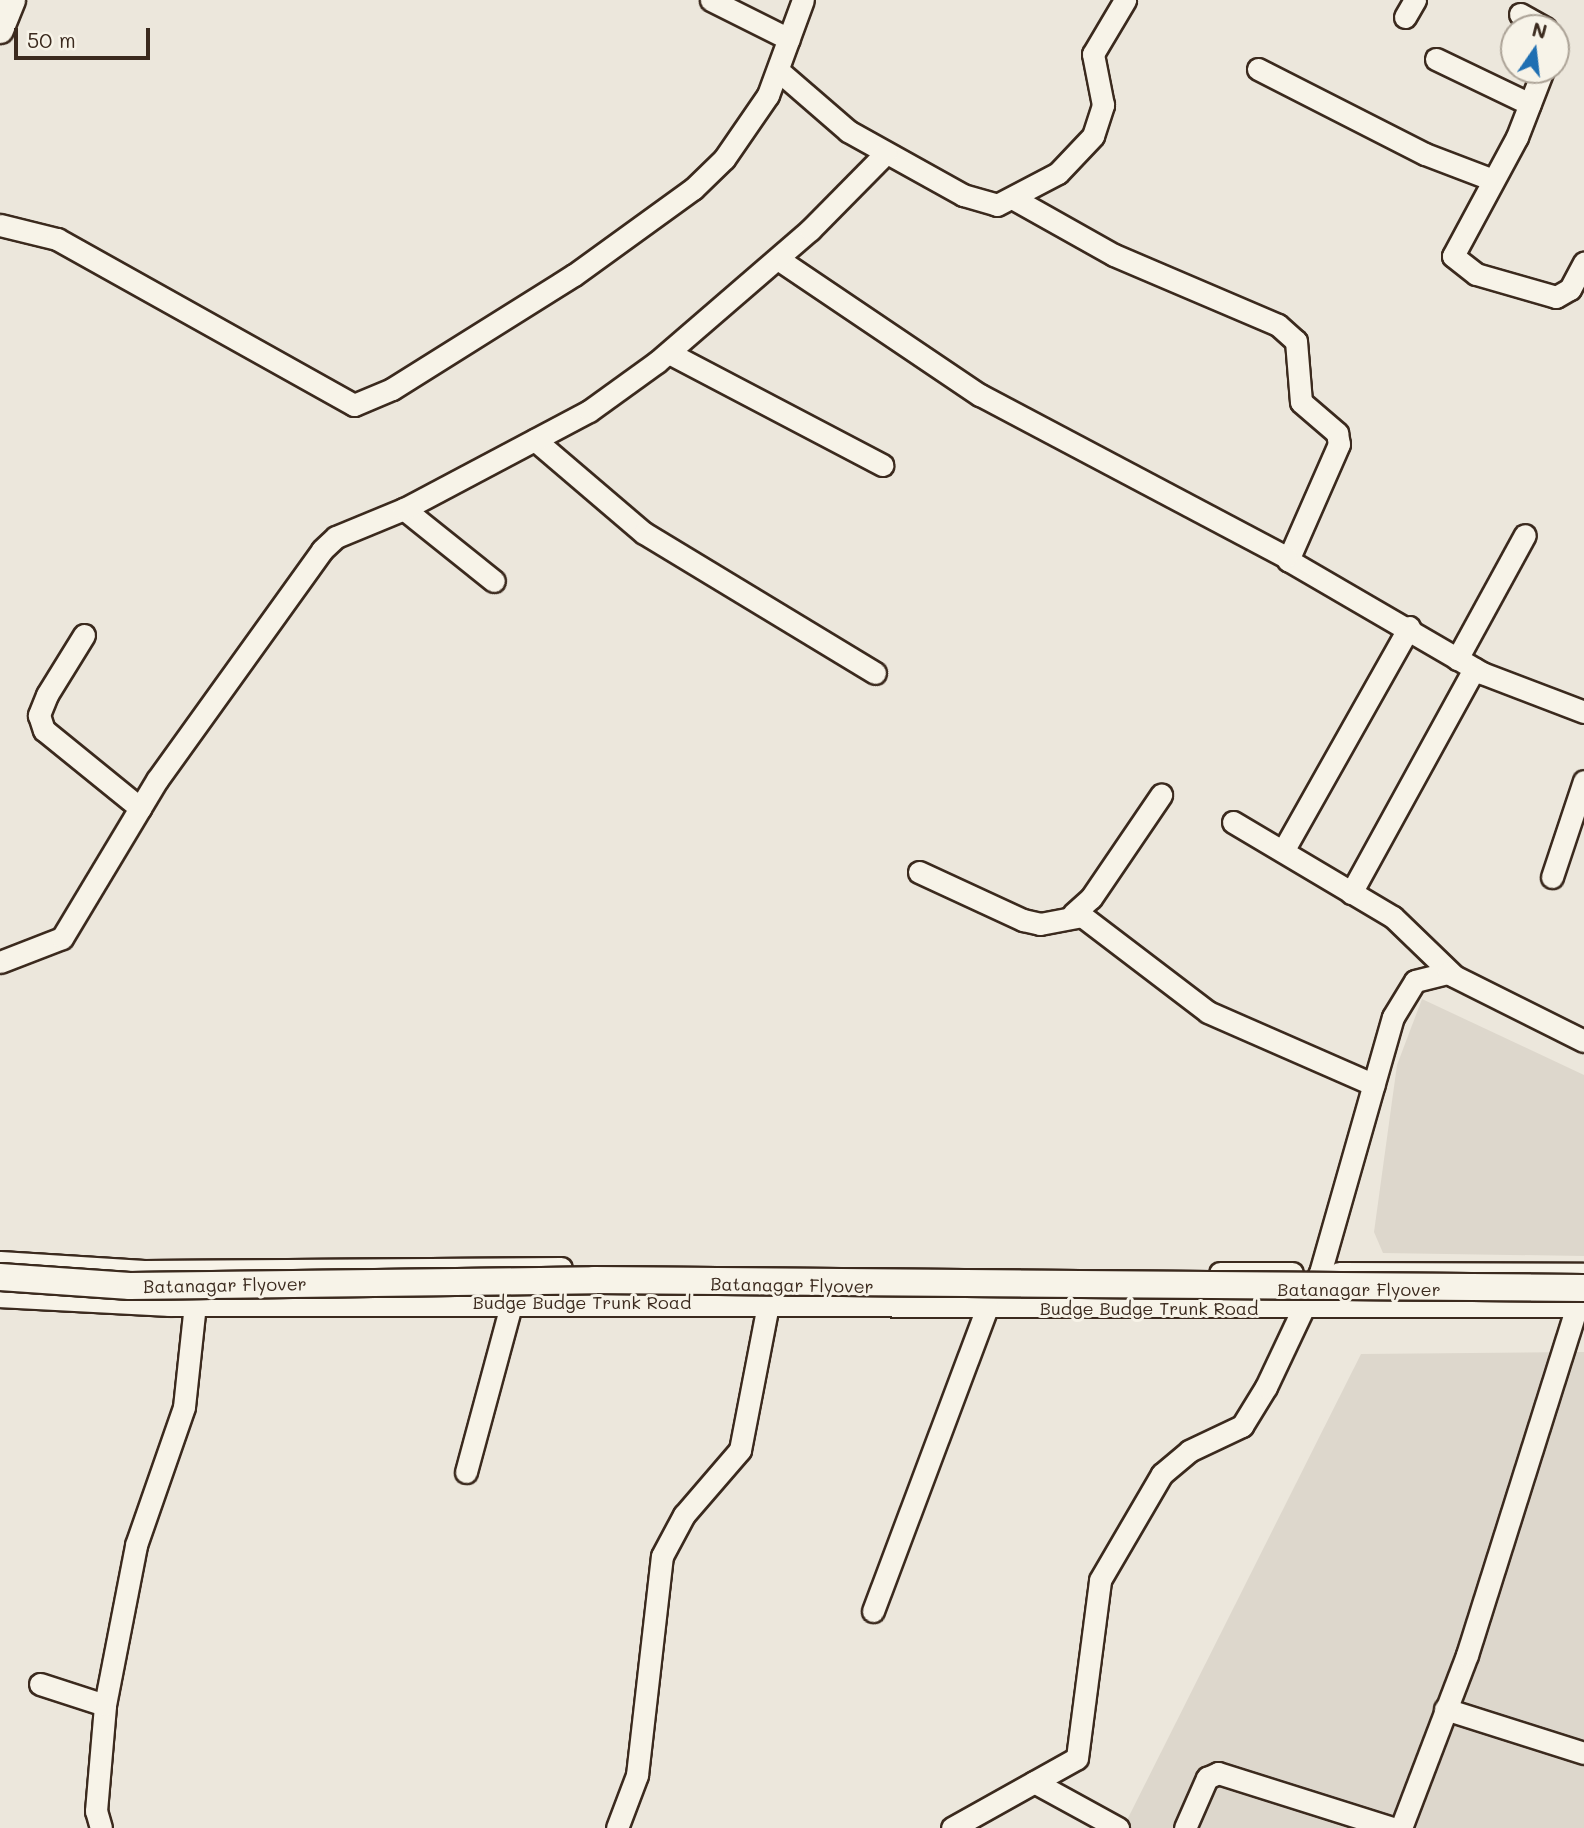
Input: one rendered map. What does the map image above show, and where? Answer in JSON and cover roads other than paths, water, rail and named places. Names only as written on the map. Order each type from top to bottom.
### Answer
[{"type":"main road","points":[[0,30],[12,0]]},
{"type":"main road","name":"Batanagar Flyover","points":[[0,1277],[130,1286],[594,1280],[1582,1300]]},
{"type":"street","points":[[711,0],[789,39]]},
{"type":"street","points":[[0,225],[57,239],[354,405],[392,389],[650,224],[724,159],[780,72],[803,0]]},
{"type":"street","points":[[780,72],[848,131],[886,153],[987,205],[1016,200],[1058,173],[1093,136],[1103,105],[1093,54],[1125,0]]},
{"type":"street","points":[[1436,59],[1530,104]]},
{"type":"street","points":[[1258,69],[1424,154],[1493,180]]},
{"type":"street","points":[[1538,84],[1493,180],[1456,247],[1456,263],[1556,297],[1570,289],[1584,263]]},
{"type":"street","points":[[0,962],[62,938],[140,808],[322,550],[336,537],[404,509],[589,411],[669,353],[778,258],[886,153]]},
{"type":"street","points":[[1016,200],[1114,255],[1278,325],[1296,341],[1301,402],[1338,433],[1339,444],[1286,557]]},
{"type":"street","points":[[778,258],[980,395],[1286,557],[1409,627],[1465,664],[1584,712]]},
{"type":"street","points":[[669,353],[882,465]]},
{"type":"street","points":[[535,440],[644,533],[874,673]]},
{"type":"street","points":[[404,509],[494,581]]},
{"type":"street","points":[[1351,893],[1465,664],[1525,535]]},
{"type":"street","points":[[1283,851],[1409,627]]},
{"type":"street","points":[[84,635],[47,695],[40,715],[44,730],[140,808]]},
{"type":"street","points":[[1552,877],[1584,781]]},
{"type":"street","points":[[919,872],[1023,920],[1040,924],[1073,914],[1091,898],[1161,795]]},
{"type":"street","points":[[1233,822],[1393,917],[1454,976],[1584,1041]]},
{"type":"street","points":[[1073,914],[1209,1012],[1374,1085]]},
{"type":"street","points":[[952,1828],[1077,1758],[1090,1698],[1096,1592],[1135,1511],[1189,1451],[1242,1426],[1305,1308],[1320,1273],[1393,1017],[1415,982],[1430,974],[1454,976]]},
{"type":"street","name":"Budge Budge Trunk Road","points":[[0,1262],[144,1271],[1584,1274]]},
{"type":"street","name":"Budge Budge Trunk Road","points":[[0,1296],[195,1304],[512,1301],[987,1308],[1305,1308],[1582,1300]]},
{"type":"street","points":[[1401,1828],[1445,1709],[1582,1300]]},
{"type":"street","points":[[466,1472],[512,1301]]},
{"type":"street","points":[[101,1828],[96,1811],[105,1705],[136,1545],[184,1407],[195,1304]]},
{"type":"street","points":[[617,1828],[637,1774],[662,1556],[684,1515],[740,1450],[768,1304]]},
{"type":"street","points":[[873,1611],[987,1308]]},
{"type":"street","points":[[40,1684],[105,1705]]},
{"type":"street","points":[[1445,1709],[1584,1753]]},
{"type":"street","points":[[1185,1828],[1207,1778],[1218,1773],[1392,1828]]},
{"type":"street","points":[[1034,1782],[1118,1828]]}]
